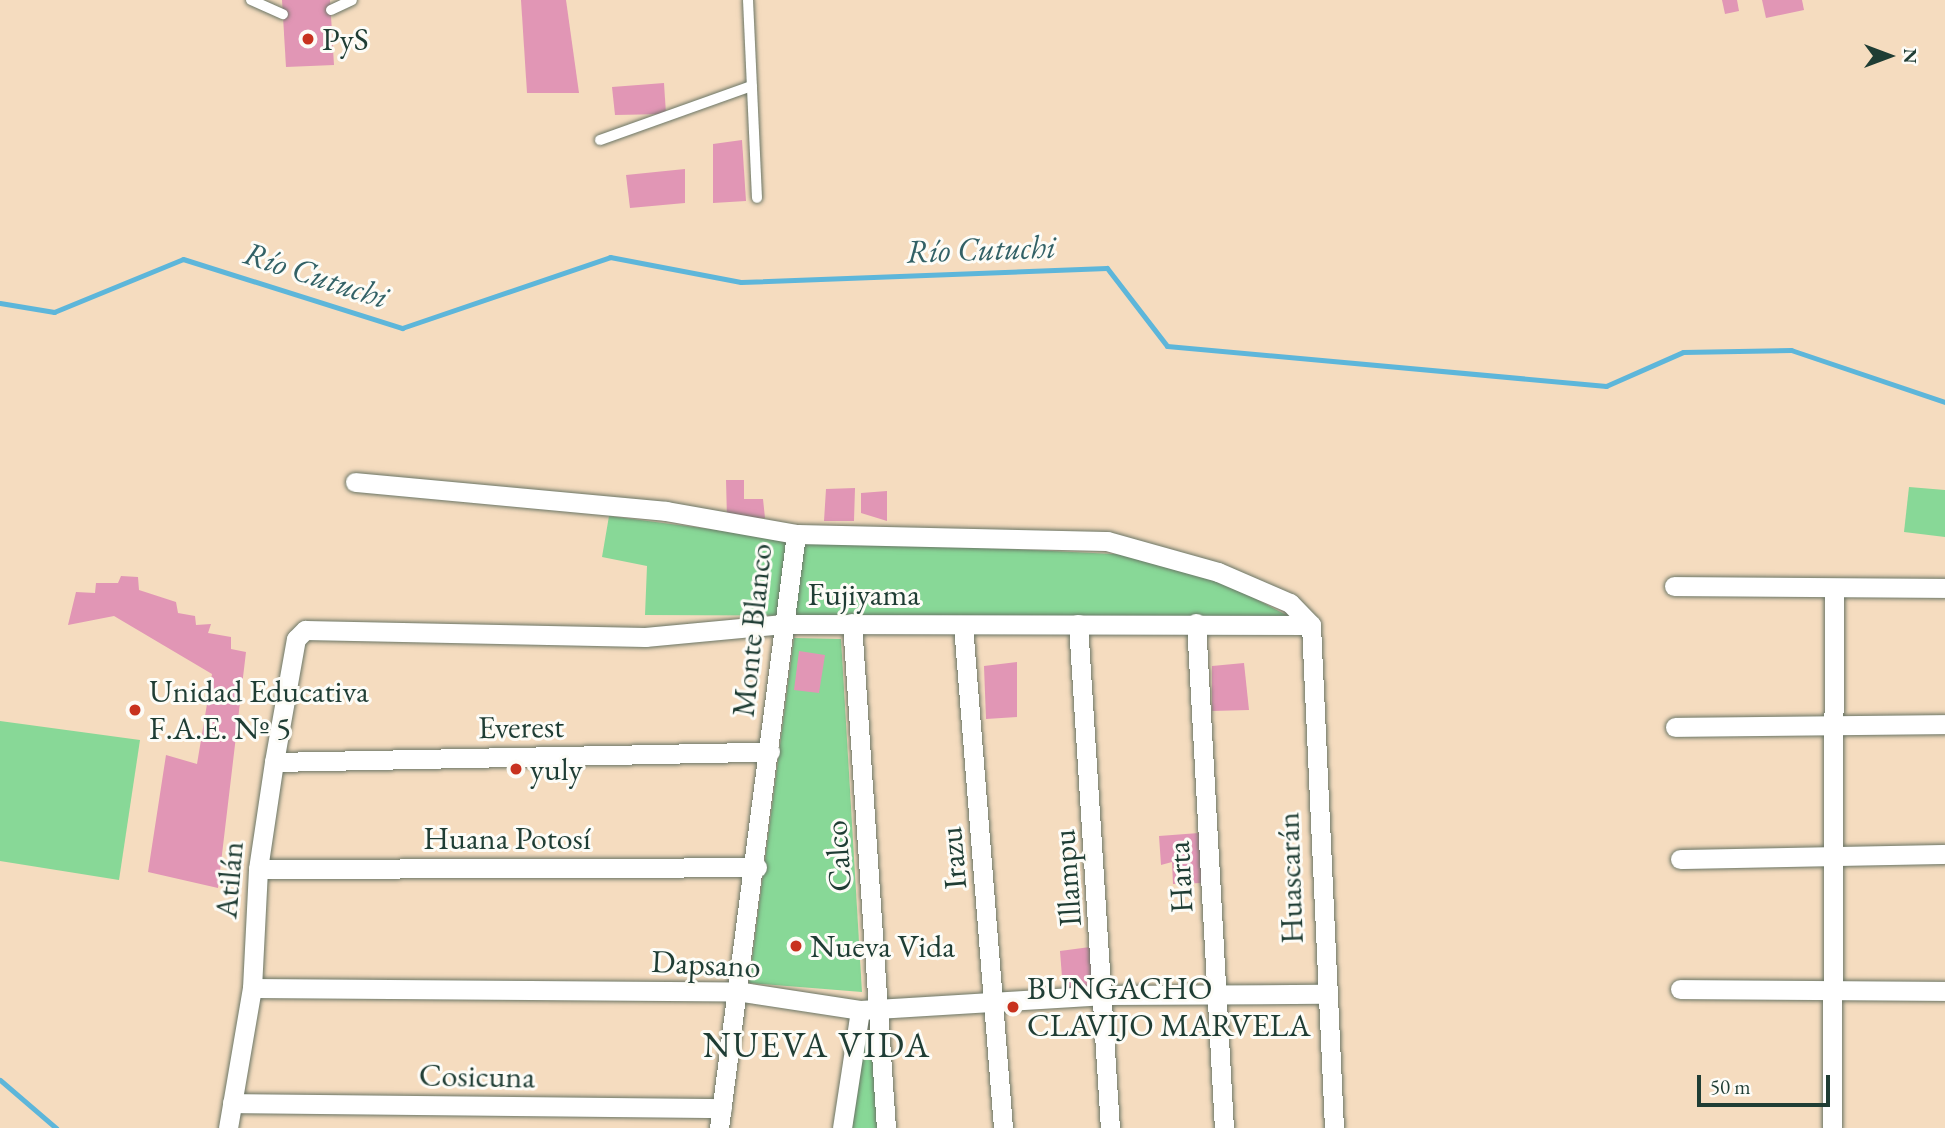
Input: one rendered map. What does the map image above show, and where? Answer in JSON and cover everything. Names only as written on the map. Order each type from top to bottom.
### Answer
[{"type":"street","name":"Monte Blanco","points":[[355,482],[666,511],[796,534],[783,624],[757,867],[736,990],[719,1128]]},
{"type":"street","points":[[796,534],[1107,541],[1218,572],[1290,603],[1311,625]]},
{"type":"street","points":[[1674,586],[1834,589],[1945,587]]},
{"type":"street","points":[[1832,1128],[1834,589]]},
{"type":"street","name":"Calco","points":[[852,623],[869,1008],[886,1128]]},
{"type":"street","name":"Harta","points":[[1196,623],[1224,1128]]},
{"type":"street","name":"Fujiyama","points":[[296,639],[321,627],[645,637],[783,624],[1311,625]]},
{"type":"street","name":"Illampu","points":[[1078,624],[1105,995],[1110,1128]]},
{"type":"street","name":"Irazu","points":[[963,625],[1003,1128]]},
{"type":"street","name":"Huascarán","points":[[1311,625],[1324,994],[1334,1128]]},
{"type":"street","name":"Atilán","points":[[228,1128],[252,988],[258,869],[296,639]]},
{"type":"street","points":[[1675,727],[1945,724]]},
{"type":"street","name":"Everest","points":[[274,762],[769,752]]},
{"type":"street","points":[[1679,859],[1945,854]]},
{"type":"street","name":"Huana Potosí","points":[[258,869],[757,867]]},
{"type":"street","name":"Dapsano","points":[[252,988],[736,990],[869,1008],[1105,995],[1217,992],[1324,994]]},
{"type":"street","points":[[1679,989],[1945,991]]},
{"type":"street","points":[[842,1128],[869,1008]]},
{"type":"street","name":"Cosicuna","points":[[232,1103],[722,1108]]},
{"type":"lane","points":[[251,0],[283,14]]},
{"type":"lane","points":[[331,10],[352,0]]},
{"type":"lane","points":[[748,0],[757,198]]},
{"type":"lane","points":[[600,140],[752,86]]},
{"type":"green space","points":[[1909,487],[1945,490],[1945,537],[1904,532]]},
{"type":"green space","points":[[609,516],[780,538],[1134,555],[1220,580],[1292,618],[645,615],[647,566],[602,557]]},
{"type":"green space","points":[[794,638],[841,639],[862,992],[749,983]]},
{"type":"green space","points":[[0,721],[140,740],[119,880],[0,861]]},
{"type":"green space","points":[[866,1034],[873,1034],[878,1128],[852,1128]]},
{"type":"building","name":"PyS","points":[[282,0],[330,0],[334,65],[286,67]]},
{"type":"building","points":[[521,0],[566,0],[579,93],[527,93]]},
{"type":"building","points":[[1722,0],[1737,0],[1739,11],[1725,14]]},
{"type":"building","points":[[1762,0],[1802,0],[1804,10],[1766,18]]},
{"type":"building","points":[[664,83],[666,114],[615,115],[612,87]]},
{"type":"building","points":[[742,140],[746,201],[713,203],[713,144]]},
{"type":"building","points":[[685,169],[685,203],[630,208],[626,175]]},
{"type":"building","points":[[726,480],[744,480],[744,499],[763,499],[765,518],[727,519]]},
{"type":"building","points":[[855,488],[854,521],[824,521],[826,489]]},
{"type":"building","points":[[887,491],[887,521],[861,513],[861,493]]},
{"type":"building","points":[[121,576],[138,577],[139,590],[176,602],[178,613],[195,616],[196,625],[211,624],[208,633],[231,637],[231,649],[246,652],[218,888],[148,872],[166,755],[197,764],[212,674],[114,616],[68,625],[76,592],[95,593],[96,583],[118,583]]},
{"type":"building","points":[[799,651],[825,655],[819,693],[794,690]]},
{"type":"building","points":[[1017,662],[1017,717],[986,719],[984,666]]},
{"type":"building","points":[[1244,663],[1249,710],[1212,711],[1212,666]]},
{"type":"building","points":[[1199,833],[1202,883],[1173,884],[1172,862],[1161,865],[1159,836]]},
{"type":"building","points":[[1090,947],[1093,991],[1063,990],[1060,951]]},
{"type":"waterway","name":"Río Cutuchi","points":[[0,303],[54,312],[183,259],[402,328],[610,257],[741,282],[1107,268],[1167,346],[1606,386],[1683,352],[1791,350],[1945,402]]},
{"type":"waterway","points":[[0,1080],[56,1128]]},
{"type":"place","name":"PyS","points":[[308,39]]},
{"type":"place","name":"Unidad Educativa F.A.E. Nº 5","points":[[135,710]]},
{"type":"place","name":"yuly","points":[[516,769]]},
{"type":"place","name":"Nueva Vida","points":[[796,946]]},
{"type":"place","name":"BUNGACHO CLAVIJO MARVELA","points":[[1013,1007]]},
{"type":"district","name":"NUEVA VIDA","points":[[817,1045]]}]
